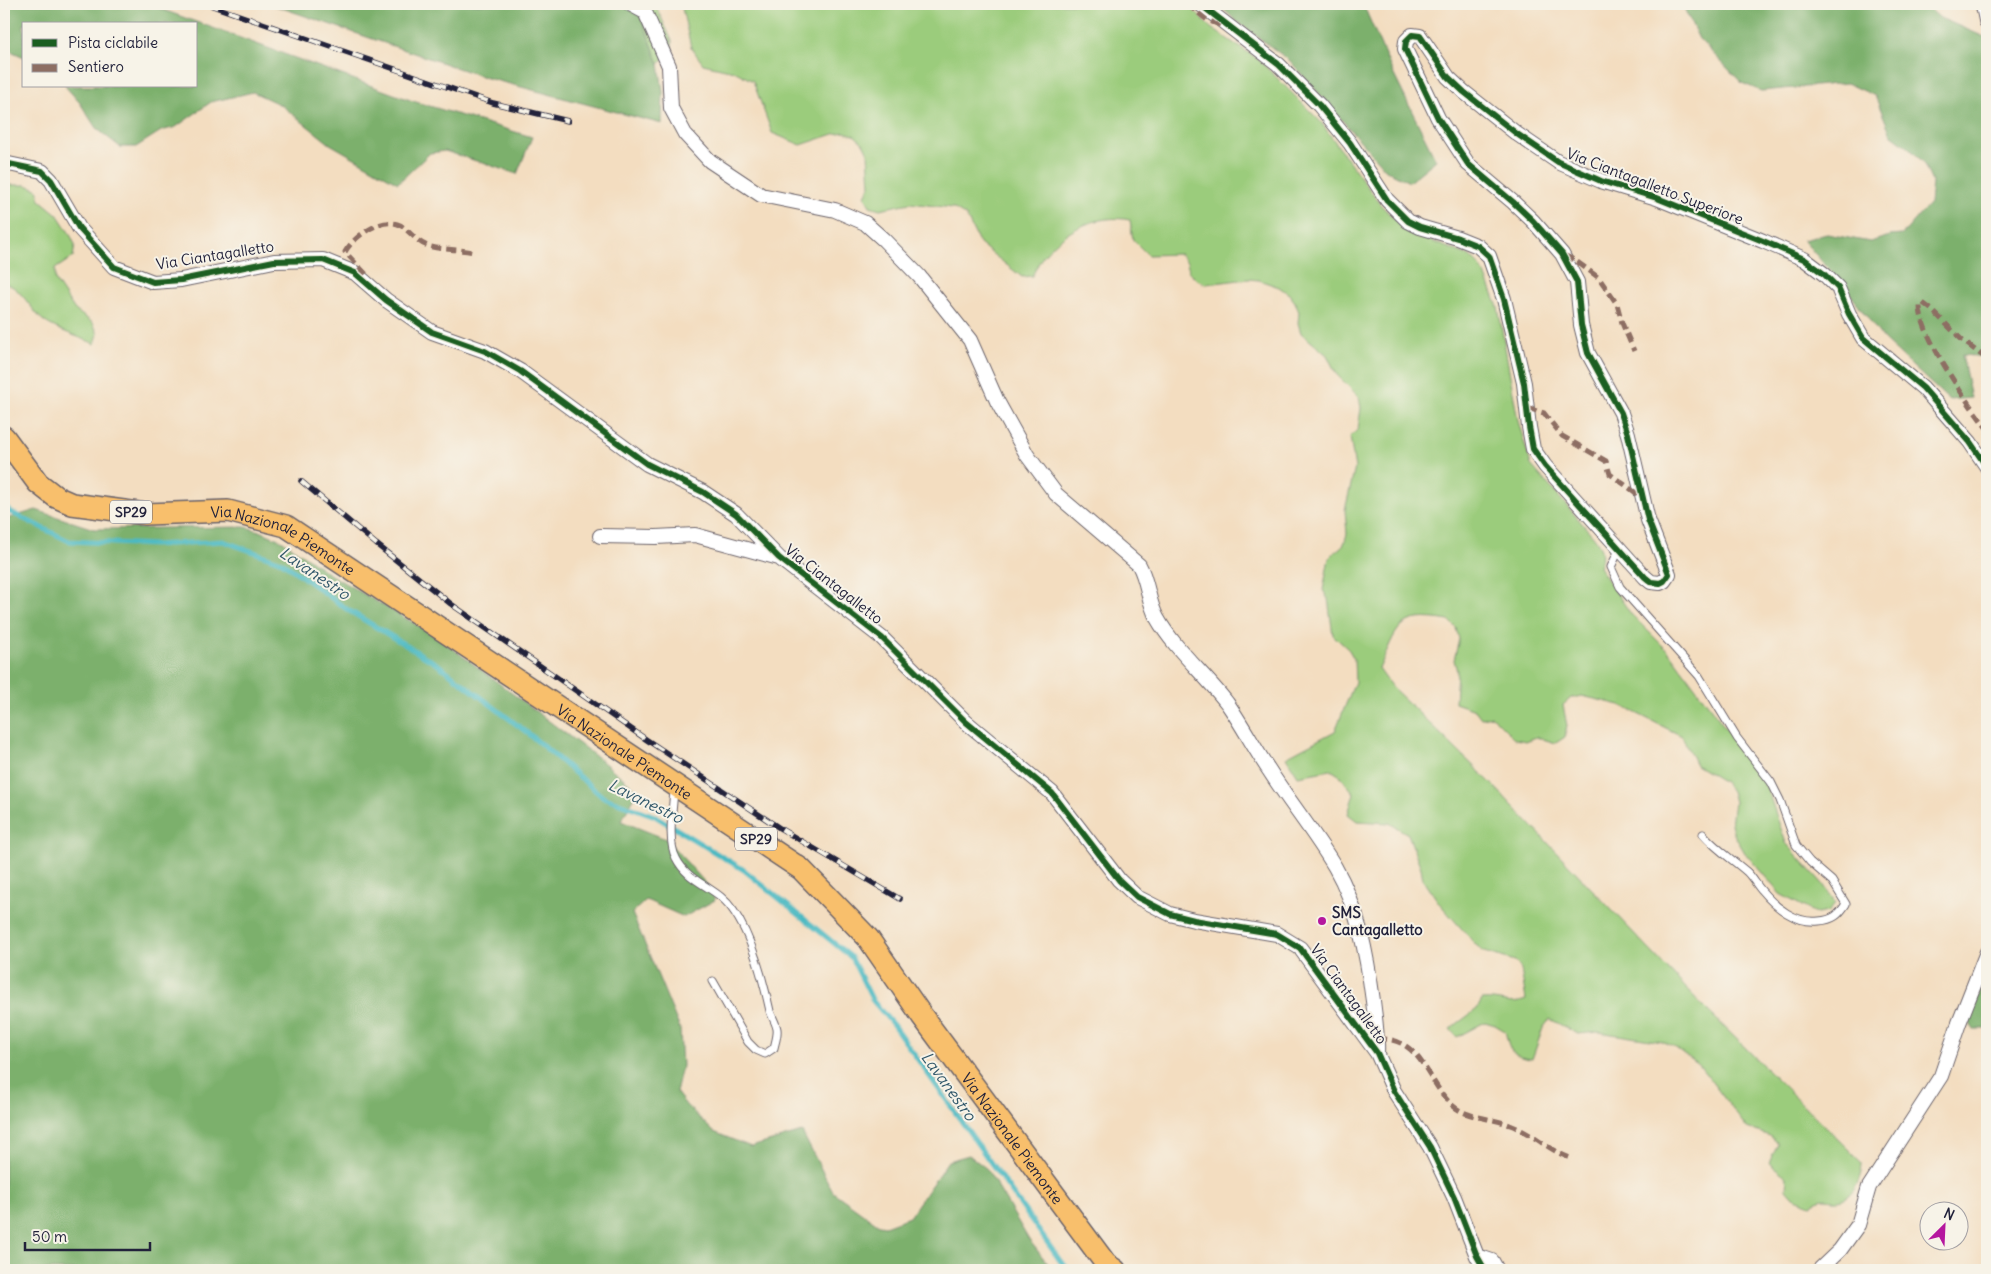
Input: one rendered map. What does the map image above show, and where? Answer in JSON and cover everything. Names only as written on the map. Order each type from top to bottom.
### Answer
[{"type":"main road","name":"Via Nazionale Piemonte","points":[[4,437],[38,483],[56,497],[72,504],[146,514],[228,511],[286,526],[674,792],[801,869],[868,938],[922,1016],[1106,1264],[1115,1270]]},
{"type":"street","name":"Via Ciantagalletto","points":[[630,4],[645,12],[669,66],[671,108],[685,134],[710,161],[761,195],[835,210],[865,223],[884,240],[919,276],[970,340],[997,401],[1027,455],[1056,494],[1139,565],[1144,574],[1148,594],[1156,617],[1169,636],[1226,702],[1269,770],[1315,835],[1342,882],[1358,924],[1368,964],[1377,1039],[1376,1053]]},
{"type":"street","name":"Via Ciantagalletto Superiore","points":[[1200,4],[1278,64],[1319,104],[1350,143],[1387,200],[1408,221],[1420,227],[1478,246],[1490,256],[1504,299],[1524,383],[1533,449],[1545,466],[1619,550],[1651,582],[1660,583],[1669,574],[1648,520],[1628,434],[1621,413],[1588,353],[1581,325],[1577,282],[1562,254],[1513,202],[1468,164],[1438,118],[1405,49],[1406,41],[1412,36],[1420,36],[1448,77],[1464,92],[1517,134],[1558,162],[1601,181],[1657,198],[1804,259],[1824,274],[1838,288],[1849,314],[1863,338],[1923,388],[1970,442],[1987,468]]},
{"type":"street","name":"Via Ciantagalletto","points":[[4,163],[42,171],[51,180],[79,228],[114,267],[153,282],[181,280],[274,261],[323,260],[355,273],[386,300],[432,332],[485,351],[520,371],[647,464],[703,492],[728,508],[779,558],[882,638],[966,722],[1052,793],[1119,880],[1137,897],[1170,914],[1277,934],[1300,948],[1376,1053],[1394,1091],[1430,1147],[1454,1197],[1477,1256],[1485,1270]]},
{"type":"street","name":"Via Ciantagalletto","points":[[600,536],[656,537],[695,535],[779,558]]},
{"type":"street","points":[[1819,1270],[1840,1250],[1858,1225],[1869,1187],[1941,1076],[1959,1023],[1987,952]]},
{"type":"street","points":[[1477,1256],[1492,1261],[1497,1270]]},
{"type":"lane","points":[[1979,4],[1983,23],[1987,27]]},
{"type":"lane","points":[[1619,550],[1612,567],[1620,587],[1699,676],[1737,738],[1771,782],[1780,800],[1796,845],[1810,862],[1832,881],[1846,904],[1839,915],[1829,920],[1816,922],[1802,920],[1786,913],[1763,892],[1747,873],[1713,846],[1703,834]]},
{"type":"lane","points":[[674,792],[672,840],[675,856],[680,865],[692,878],[721,897],[733,909],[742,926],[766,988],[777,1030],[774,1048],[765,1054],[756,1050],[748,1042],[713,981]]},
{"type":"green space","points":[[4,4],[147,4],[196,22],[22,22],[22,56],[4,48]]},
{"type":"green space","points":[[270,4],[620,4],[641,17],[659,64],[663,92],[662,124],[487,78]]},
{"type":"green space","points":[[620,4],[655,4],[672,41],[672,52],[659,64],[641,17]]},
{"type":"green space","points":[[681,4],[1187,4],[1211,28],[1259,60],[1320,121],[1380,204],[1407,232],[1470,256],[1478,264],[1485,274],[1498,307],[1518,421],[1531,465],[1597,541],[1602,555],[1599,567],[1631,614],[1670,653],[1764,780],[1786,843],[1823,884],[1835,903],[1828,912],[1817,914],[1780,894],[1745,853],[1734,834],[1731,824],[1734,802],[1731,791],[1724,782],[1696,765],[1682,736],[1620,705],[1582,696],[1571,698],[1563,705],[1567,726],[1565,737],[1556,743],[1536,737],[1526,741],[1515,739],[1492,716],[1481,718],[1475,710],[1455,703],[1457,671],[1454,660],[1459,639],[1456,628],[1449,621],[1419,619],[1409,621],[1396,633],[1379,669],[1391,686],[1491,783],[1703,1006],[1862,1163],[1859,1179],[1851,1194],[1842,1199],[1825,1199],[1811,1204],[1793,1197],[1786,1189],[1787,1177],[1769,1163],[1778,1143],[1770,1136],[1747,1128],[1699,1065],[1673,1046],[1663,1042],[1599,1032],[1578,1034],[1550,1019],[1543,1028],[1532,1059],[1515,1054],[1510,1048],[1505,1031],[1495,1025],[1485,1022],[1457,1037],[1450,1029],[1477,1009],[1482,1000],[1514,1003],[1526,1000],[1521,969],[1515,961],[1484,952],[1439,903],[1423,879],[1421,868],[1408,834],[1389,823],[1357,821],[1348,814],[1354,793],[1339,775],[1331,770],[1298,776],[1286,757],[1335,731],[1355,682],[1354,659],[1349,650],[1333,635],[1328,599],[1323,590],[1329,558],[1344,544],[1347,534],[1345,510],[1355,468],[1350,437],[1358,429],[1361,408],[1359,397],[1337,375],[1327,355],[1301,333],[1298,323],[1299,312],[1289,294],[1279,287],[1259,280],[1248,279],[1206,284],[1197,280],[1189,272],[1187,262],[1180,254],[1148,255],[1133,240],[1130,220],[1105,219],[1082,226],[1061,238],[1052,246],[1039,262],[1032,276],[1022,277],[980,244],[966,216],[953,208],[910,203],[880,209],[870,206],[865,196],[870,186],[868,153],[863,143],[854,135],[844,132],[801,145],[772,133],[753,81],[734,71],[703,64],[691,47]]},
{"type":"green space","points":[[1218,4],[1363,4],[1393,73],[1436,160],[1409,182],[1386,170],[1290,61],[1235,20]]},
{"type":"green space","points":[[1682,4],[1930,4],[1932,11],[1940,18],[1987,38],[1987,357],[1962,355],[1971,398],[1949,400],[1884,340],[1848,291],[1803,240],[1827,234],[1870,242],[1890,236],[1902,235],[1930,203],[1932,182],[1923,162],[1891,134],[1875,96],[1847,83],[1761,91],[1742,83],[1699,39]]},
{"type":"green space","points":[[198,23],[413,101],[532,137],[517,174],[445,151],[430,153],[398,183],[330,144],[281,105],[253,92],[211,102],[176,127],[161,131],[136,147],[120,147],[96,128],[80,103],[67,88],[198,88]]},
{"type":"green space","points":[[4,185],[26,185],[37,189],[40,200],[57,214],[70,234],[75,245],[73,257],[55,269],[55,280],[75,310],[93,323],[98,334],[95,344],[44,321],[15,288],[4,284]]},
{"type":"green space","points":[[36,510],[94,529],[245,527],[260,531],[283,541],[331,575],[436,636],[635,788],[638,791],[621,821],[666,839],[710,888],[715,900],[684,917],[646,900],[632,913],[680,1029],[682,1066],[676,1092],[686,1105],[714,1132],[751,1147],[802,1132],[833,1192],[879,1225],[885,1226],[909,1217],[948,1161],[969,1155],[987,1169],[1029,1240],[1053,1270],[4,1270],[4,524],[6,519]]},
{"type":"green space","points":[[1987,977],[1987,1029],[1973,1029],[1968,1019]]},
{"type":"waterway","name":"Lavanestro","points":[[4,505],[10,512],[69,541],[155,545],[223,541],[282,562],[348,610],[440,666],[529,734],[603,797],[655,816],[744,870],[851,957],[873,1001],[894,1026],[1061,1262],[1070,1270]]},
{"type":"railway","points":[[207,4],[493,103],[568,121]]},
{"type":"railway","points":[[301,481],[451,604],[647,740],[781,829],[900,899]]},
{"type":"marked path","points":[[1187,4],[1207,20],[1220,25]]},
{"type":"marked path","points":[[366,274],[345,252],[361,234],[385,223],[400,225],[420,242],[428,246],[473,252]]},
{"type":"marked path","points":[[1564,255],[1576,261],[1599,278],[1617,304],[1622,323],[1634,351]]},
{"type":"marked path","points":[[1987,359],[1963,341],[1932,310],[1923,303],[1920,306],[1922,318],[1936,351],[1946,369],[1987,428]]},
{"type":"marked path","points":[[1527,408],[1544,413],[1562,436],[1606,461],[1610,474],[1643,498]]},
{"type":"marked path","points":[[1377,1039],[1391,1040],[1403,1044],[1413,1052],[1442,1093],[1456,1108],[1471,1115],[1503,1122],[1518,1128],[1554,1151],[1570,1158]]},
{"type":"cycle path","points":[[1200,4],[1278,64],[1319,105],[1350,143],[1387,200],[1408,221],[1420,227],[1478,246],[1489,256],[1504,299],[1524,383],[1533,449],[1545,466],[1651,582],[1660,583],[1669,574],[1648,520],[1628,434],[1621,413],[1588,353],[1581,325],[1577,282],[1562,254],[1533,221],[1468,164],[1438,118],[1405,49],[1406,41],[1412,35],[1420,36],[1448,77],[1464,92],[1517,134],[1558,162],[1601,181],[1657,198],[1763,241],[1804,259],[1824,274],[1838,288],[1849,314],[1863,338],[1923,388],[1970,442],[1987,467]]},
{"type":"cycle path","points":[[4,163],[42,171],[51,180],[79,228],[114,267],[153,282],[181,280],[274,261],[323,260],[355,273],[386,300],[432,332],[485,351],[520,371],[647,464],[703,492],[736,514],[779,558],[882,638],[966,722],[1052,793],[1119,880],[1137,897],[1170,914],[1277,934],[1300,948],[1377,1053],[1394,1091],[1430,1147],[1454,1197],[1477,1256],[1485,1270]]},
{"type":"place","name":"SMS Cantagalletto","points":[[1322,921]]}]
